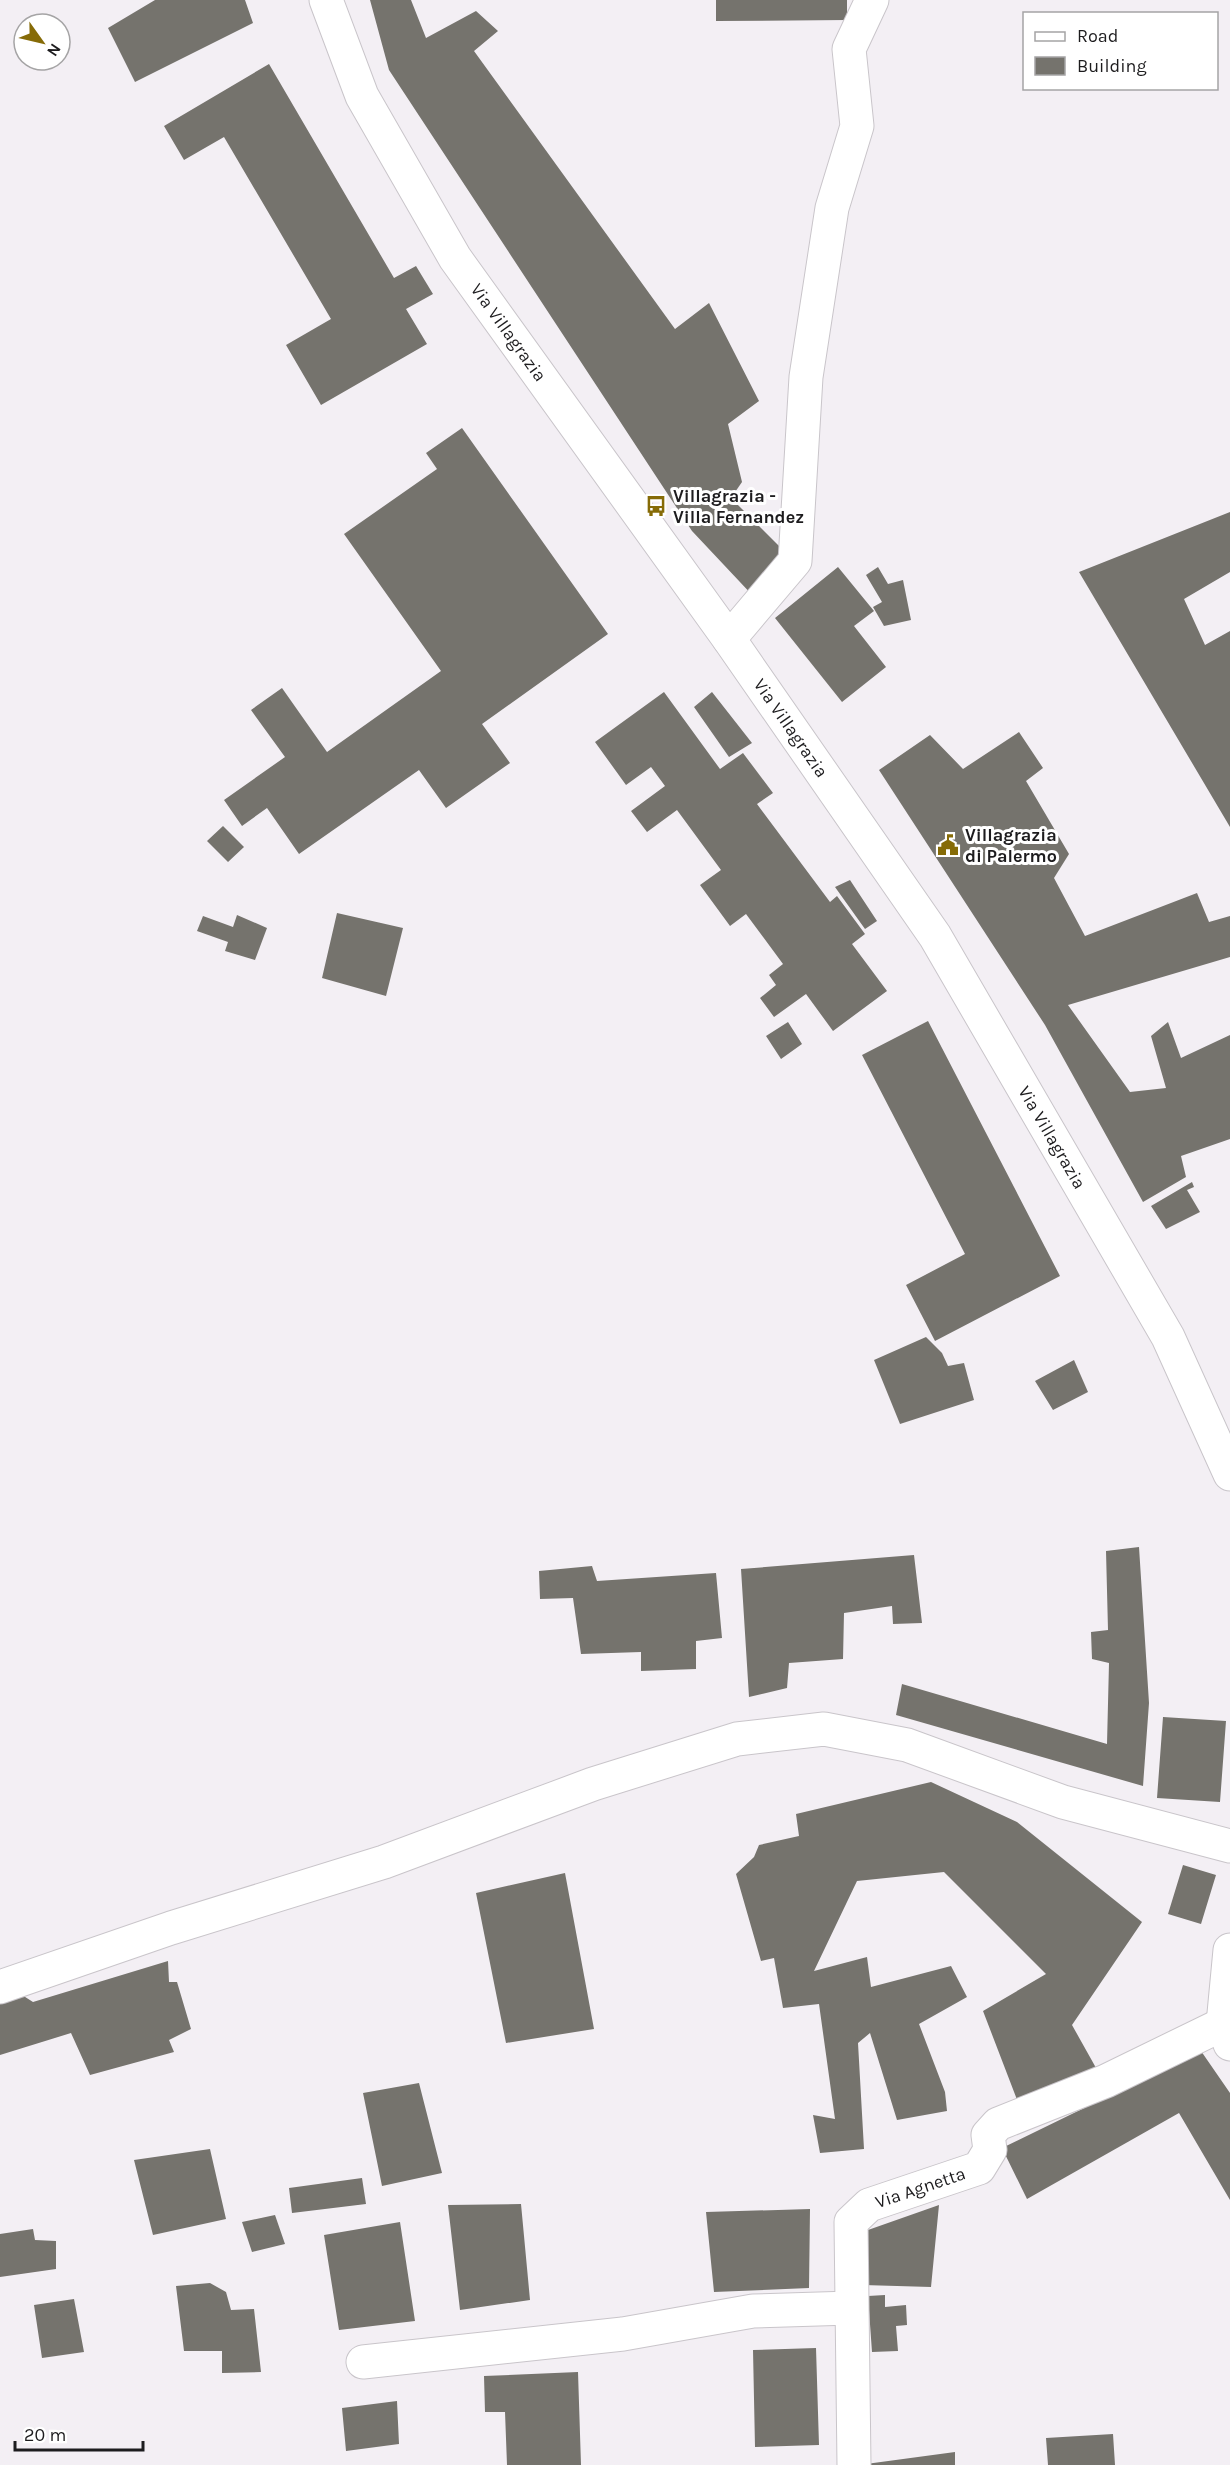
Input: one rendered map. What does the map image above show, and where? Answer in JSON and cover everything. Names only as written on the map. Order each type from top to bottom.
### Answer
[{"type":"street","name":"Via Villagrazia","points":[[326,0],[362,96],[455,258],[729,639],[935,936],[1168,1337],[1230,1474]]},
{"type":"street","points":[[729,639],[795,561],[806,377],[832,208],[857,126],[849,49],[872,0]]},
{"type":"street","points":[[0,1987],[171,1928],[384,1862],[593,1784],[737,1739],[824,1729],[907,1745],[1064,1802],[1230,1846]]},
{"type":"street","points":[[1226,2034],[1230,1950]]},
{"type":"street","name":"Via Agnetta","points":[[854,2465],[851,2222],[869,2205],[979,2168],[990,2150],[988,2135],[998,2124],[1226,2034]]},
{"type":"street","points":[[363,2362],[623,2334],[753,2311],[851,2308]]},
{"type":"building","points":[[155,0],[245,0],[253,23],[135,82],[108,28]]},
{"type":"building","points":[[370,0],[411,0],[426,38],[476,11],[498,31],[474,51],[675,329],[709,303],[759,401],[728,424],[742,482],[731,498],[788,555],[755,598],[692,531],[389,70]]},
{"type":"building","points":[[716,0],[847,0],[847,20],[716,21]]},
{"type":"building","points":[[269,64],[394,278],[416,266],[433,294],[406,309],[427,344],[321,405],[286,345],[331,319],[224,137],[184,160],[164,126]]},
{"type":"building","points":[[462,428],[608,634],[482,724],[510,763],[446,808],[419,770],[299,854],[267,808],[242,826],[224,800],[285,757],[251,710],[282,688],[327,752],[441,671],[344,534],[437,469],[426,453]]},
{"type":"building","points":[[1230,512],[1230,572],[1184,599],[1205,645],[1230,631],[1230,827],[1079,572]]},
{"type":"building","points":[[838,567],[874,611],[854,626],[886,667],[842,702],[775,618]]},
{"type":"building","points":[[878,567],[888,584],[903,580],[911,620],[884,626],[873,607],[882,602],[866,575]]},
{"type":"building","points":[[664,692],[720,769],[743,753],[773,793],[757,804],[830,902],[837,896],[865,934],[852,944],[887,991],[833,1031],[806,994],[774,1017],[760,998],[776,985],[769,975],[783,964],[746,914],[730,926],[700,885],[721,870],[677,810],[647,832],[631,811],[665,786],[651,767],[626,785],[595,742]]},
{"type":"building","points":[[712,692],[752,743],[729,757],[694,707]]},
{"type":"building","points":[[1019,732],[1043,768],[1026,781],[1069,854],[1054,878],[1085,936],[1197,893],[1209,922],[1230,916],[1230,957],[1068,1005],[1130,1092],[1166,1088],[1151,1036],[1168,1022],[1181,1058],[1230,1035],[1230,1139],[1181,1156],[1186,1177],[1143,1202],[1045,1025],[879,770],[930,735],[963,769]]},
{"type":"building","points":[[223,826],[244,847],[228,862],[207,841]]},
{"type":"building","points":[[850,880],[877,921],[865,929],[835,887]]},
{"type":"building","points":[[337,913],[403,928],[386,996],[322,978]]},
{"type":"building","points":[[237,915],[267,928],[255,960],[225,951],[228,942],[197,931],[203,916],[233,927]]},
{"type":"building","points":[[928,1021],[1060,1276],[935,1341],[906,1285],[965,1254],[862,1055]]},
{"type":"building","points":[[788,1022],[802,1044],[781,1059],[766,1036]]},
{"type":"building","points":[[1192,1182],[1194,1187],[1187,1190],[1200,1212],[1166,1229],[1151,1206]]},
{"type":"building","points":[[926,1337],[942,1353],[948,1366],[964,1363],[974,1400],[900,1424],[874,1360]]},
{"type":"building","points":[[1074,1360],[1088,1392],[1053,1410],[1035,1381]]},
{"type":"building","points":[[1139,1547],[1149,1703],[1143,1786],[896,1715],[902,1684],[1107,1744],[1109,1663],[1092,1659],[1091,1632],[1108,1630],[1106,1551]]},
{"type":"building","points":[[914,1555],[922,1623],[893,1624],[892,1606],[844,1613],[843,1659],[789,1663],[787,1688],[749,1697],[741,1569]]},
{"type":"building","points":[[592,1566],[597,1581],[716,1573],[722,1638],[696,1641],[696,1669],[641,1671],[641,1652],[581,1654],[573,1598],[540,1599],[539,1571]]},
{"type":"building","points":[[1163,1717],[1226,1721],[1220,1802],[1157,1798]]},
{"type":"building","points":[[931,1782],[1017,1822],[1142,1922],[1072,2025],[1100,2075],[1021,2110],[983,2011],[1046,1974],[944,1872],[857,1881],[814,1971],[867,1957],[871,1987],[951,1966],[967,1997],[919,2024],[945,2092],[947,2111],[897,2120],[870,2033],[858,2043],[864,2149],[820,2153],[813,2115],[835,2119],[819,2004],[783,2008],[774,1958],[761,1961],[736,1874],[754,1857],[759,1845],[799,1836],[796,1814]]},
{"type":"building","points":[[1183,1865],[1216,1875],[1201,1924],[1168,1914]]},
{"type":"building","points":[[565,1873],[594,2029],[506,2043],[476,1893]]},
{"type":"building","points":[[168,1961],[169,1982],[177,1982],[191,2029],[169,2040],[174,2052],[90,2075],[71,2033],[0,2055],[0,2002],[22,1995],[33,2002]]},
{"type":"building","points":[[1201,2051],[1230,2093],[1230,2200],[1179,2113],[1027,2199],[1002,2148]]},
{"type":"building","points":[[419,2083],[442,2173],[382,2186],[363,2093]]},
{"type":"building","points":[[210,2149],[226,2219],[153,2235],[134,2160]]},
{"type":"building","points":[[362,2178],[366,2204],[292,2213],[289,2188]]},
{"type":"building","points":[[521,2204],[530,2300],[460,2310],[448,2205]]},
{"type":"building","points":[[939,2205],[931,2287],[863,2285],[868,2230]]},
{"type":"building","points":[[810,2209],[809,2288],[714,2292],[706,2212]]},
{"type":"building","points":[[275,2215],[285,2244],[252,2252],[242,2222]]},
{"type":"building","points":[[400,2222],[415,2321],[339,2330],[324,2235]]},
{"type":"building","points":[[33,2229],[35,2240],[56,2241],[56,2269],[0,2277],[0,2234]]},
{"type":"building","points":[[210,2283],[226,2292],[231,2310],[254,2309],[261,2372],[222,2373],[222,2351],[184,2351],[176,2286]]},
{"type":"building","points":[[885,2295],[885,2307],[906,2305],[907,2325],[896,2326],[898,2351],[872,2352],[868,2296]]},
{"type":"building","points":[[74,2299],[84,2352],[42,2358],[34,2305]]},
{"type":"building","points":[[816,2348],[819,2445],[755,2447],[753,2350]]},
{"type":"building","points":[[578,2372],[581,2465],[507,2465],[505,2412],[485,2412],[484,2376]]},
{"type":"building","points":[[397,2401],[399,2444],[346,2451],[342,2408]]},
{"type":"building","points":[[1113,2434],[1115,2465],[1048,2465],[1046,2438]]},
{"type":"building","points":[[955,2452],[955,2465],[866,2465],[866,2464]]},
{"type":"place","name":"Villagrazia - Villa Fernandez","points":[[656,506]]},
{"type":"place","name":"Villagrazia di Palermo","points":[[948,845]]}]
